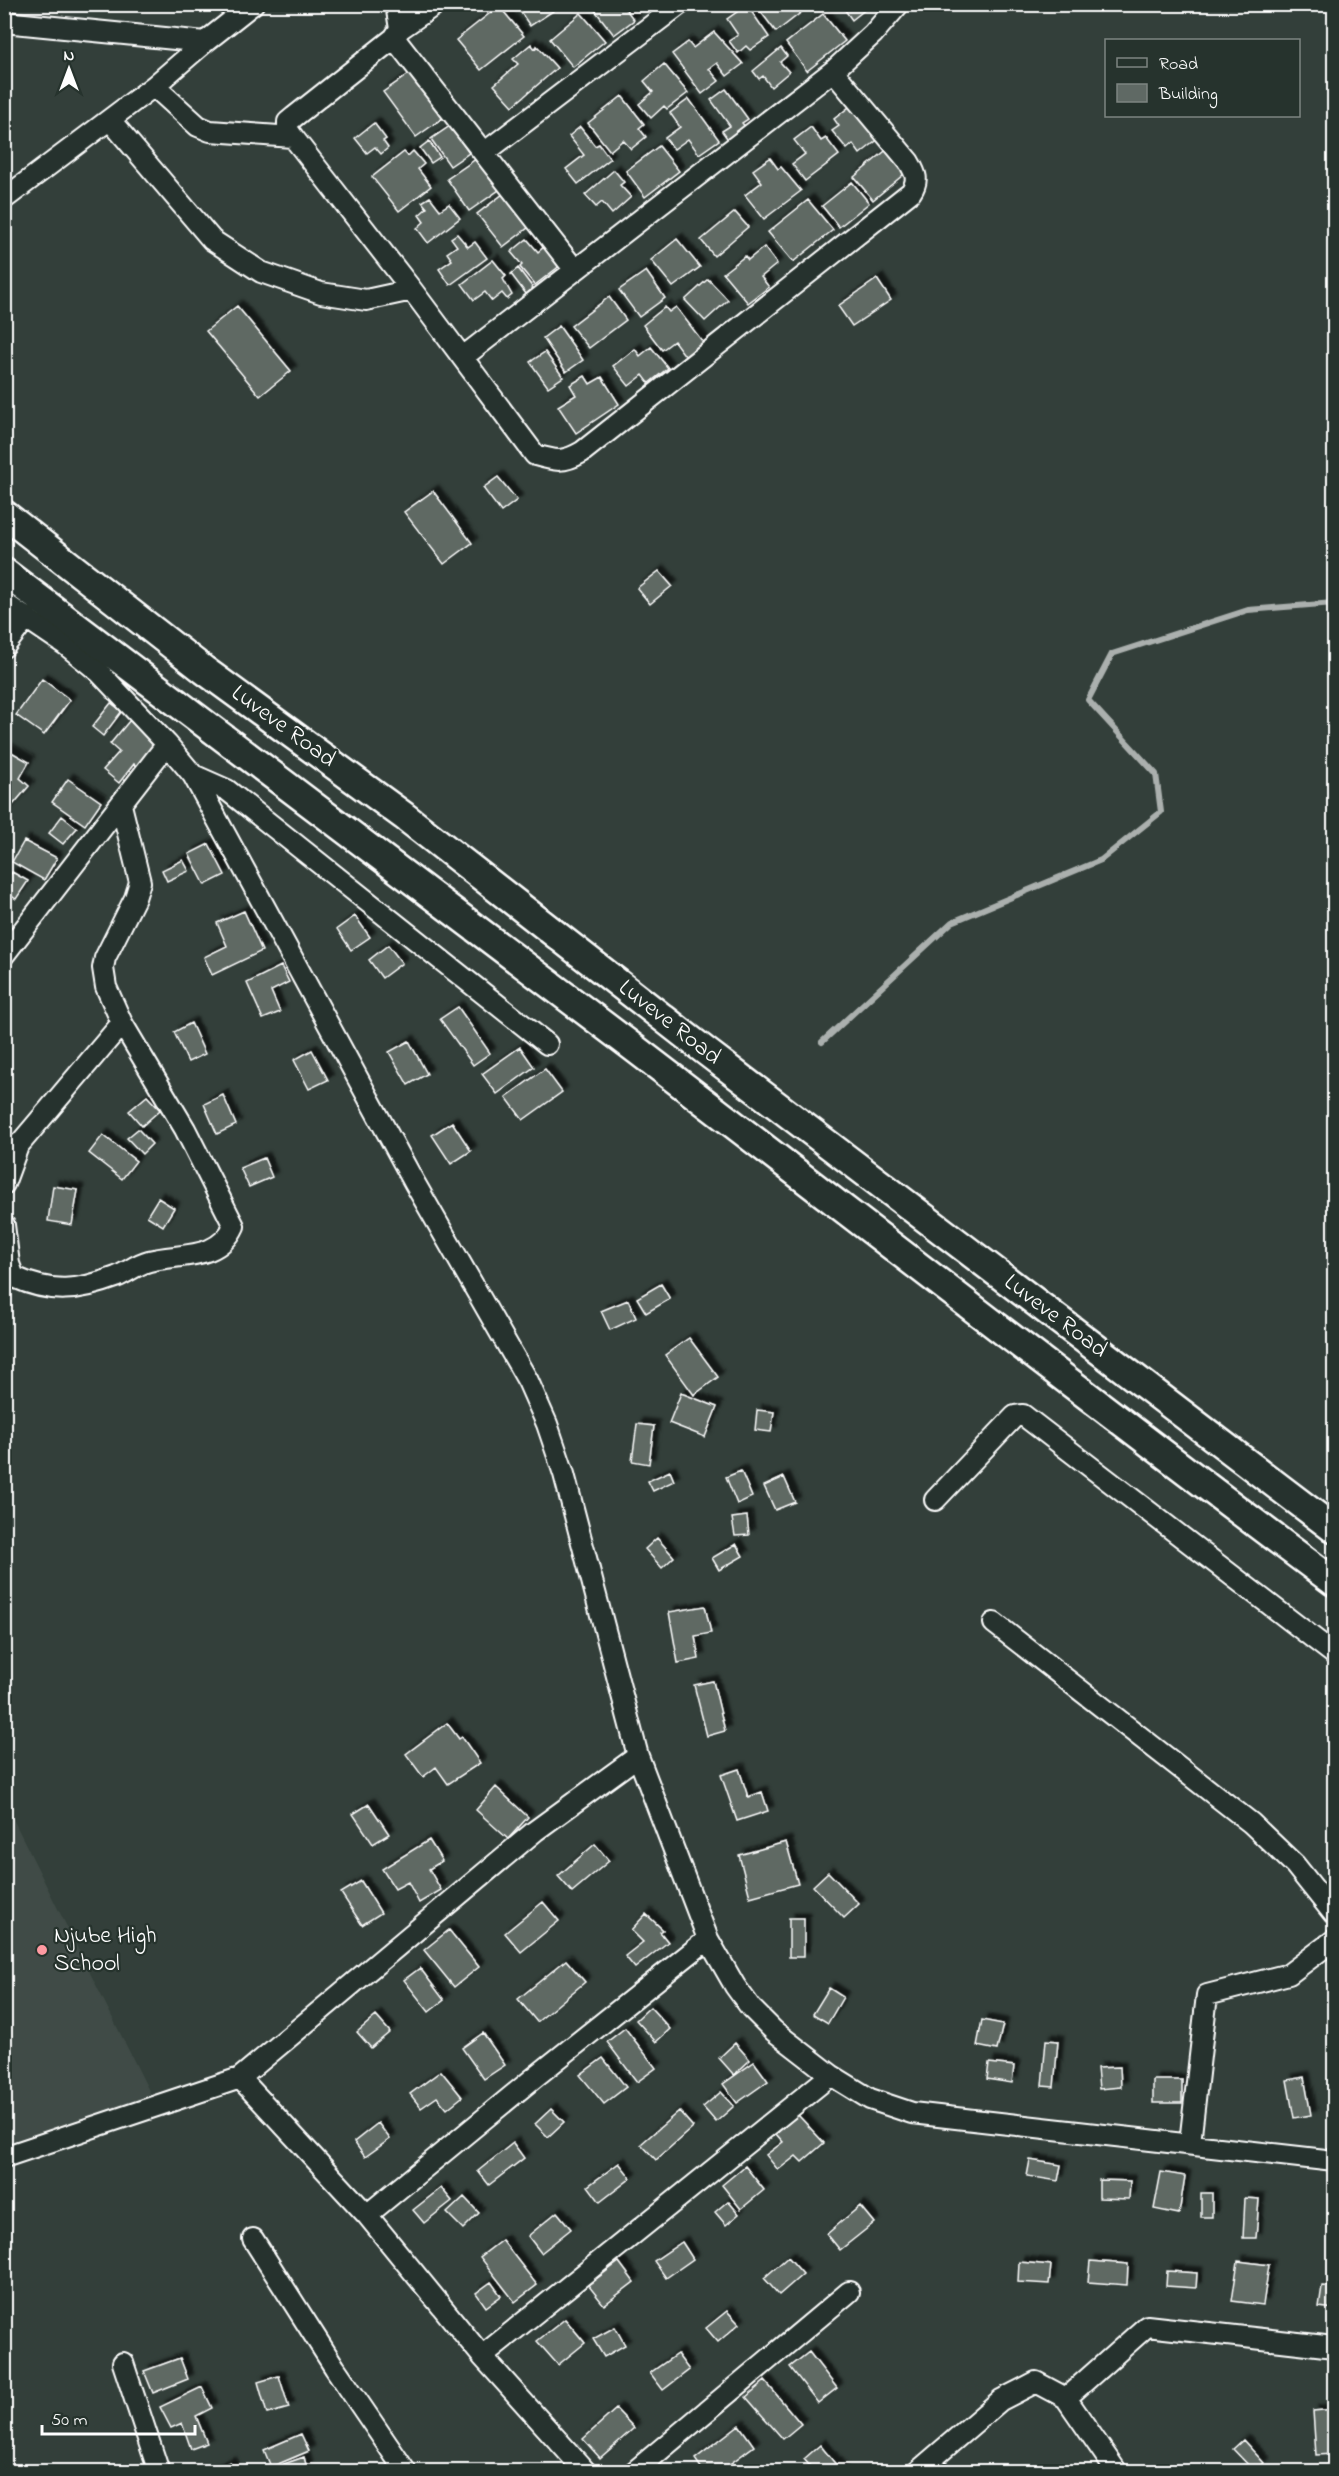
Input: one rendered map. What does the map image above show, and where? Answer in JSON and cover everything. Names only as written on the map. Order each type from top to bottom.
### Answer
[{"type":"street","points":[[4,199],[154,86],[253,4]]},
{"type":"street","points":[[396,4],[397,34],[484,153],[575,270]]},
{"type":"street","points":[[436,4],[288,122],[288,130],[535,454],[551,460],[567,460],[592,444],[911,192],[917,184],[916,173],[909,162],[833,71]]},
{"type":"street","points":[[484,153],[680,4]]},
{"type":"street","points":[[463,357],[833,71],[873,34],[899,4]]},
{"type":"street","points":[[4,21],[205,42]]},
{"type":"street","points":[[154,86],[198,126],[210,131],[293,136]]},
{"type":"street","points":[[110,120],[212,240],[261,272],[321,293],[366,300],[412,290]]},
{"type":"street","name":"Luveve Road","points":[[4,514],[204,670],[404,816],[704,1050],[1335,1529]]},
{"type":"street","name":"Luveve Road","points":[[4,572],[626,1042],[1200,1483],[1335,1582]]},
{"type":"street","points":[[4,603],[27,617],[99,672],[193,775],[414,1182],[528,1381],[553,1440],[564,1474],[638,1756],[708,1939],[735,1986],[751,2008],[774,2031],[831,2075],[870,2099],[912,2112],[978,2122],[1190,2143],[1335,2161]]},
{"type":"street","points":[[4,647],[27,617]]},
{"type":"street","points":[[4,955],[167,744]]},
{"type":"street","points":[[193,775],[227,790],[547,1044]]},
{"type":"street","points":[[4,1225],[9,1264],[14,1277],[46,1289],[87,1287],[150,1261],[211,1249],[228,1238],[234,1226],[185,1129],[122,1023],[106,987],[103,968],[105,958],[135,898],[140,882],[121,806]]},
{"type":"street","points":[[4,1184],[11,1146],[122,1023]]},
{"type":"street","points":[[935,1500],[1015,1416],[1023,1415],[1335,1654]]},
{"type":"street","points":[[994,1623],[1251,1823],[1295,1865],[1335,1914]]},
{"type":"street","points":[[4,2157],[240,2078],[535,1831],[638,1756]]},
{"type":"street","points":[[367,2215],[708,1939]]},
{"type":"street","points":[[1190,2143],[1207,1995],[1289,1974],[1335,1940]]},
{"type":"street","points":[[482,2356],[831,2075]]},
{"type":"street","points":[[240,2078],[367,2215],[482,2356],[586,2472]]},
{"type":"street","points":[[253,2239],[335,2368],[406,2472]]},
{"type":"street","points":[[634,2472],[849,2292]]},
{"type":"street","points":[[1066,2398],[1147,2326],[1335,2347]]},
{"type":"street","points":[[123,2363],[159,2472]]},
{"type":"street","points":[[917,2472],[1001,2400],[1036,2382],[1066,2398],[1117,2472]]},
{"type":"shaded area","name":"Njube High School","points":[[4,1801],[152,2097],[5,2148],[4,2148]]},
{"type":"building","points":[[515,4],[548,4],[553,11],[530,26]]},
{"type":"building","points":[[600,4],[622,4],[634,20],[614,35],[594,9]]},
{"type":"building","points":[[755,4],[812,4],[776,32]]},
{"type":"building","points":[[844,4],[872,4],[852,20],[842,6]]},
{"type":"building","points":[[747,5],[769,37],[750,50],[746,46],[738,53],[729,41],[738,35],[727,19]]},
{"type":"building","points":[[499,6],[524,36],[481,70],[456,40]]},
{"type":"building","points":[[581,13],[605,41],[573,67],[550,39]]},
{"type":"building","points":[[823,14],[845,41],[807,71],[786,43]]},
{"type":"building","points":[[714,32],[743,64],[727,76],[717,63],[709,69],[719,81],[702,94],[672,54],[688,42],[693,48]]},
{"type":"building","points":[[531,44],[535,49],[537,46],[557,68],[513,106],[494,85],[518,64],[513,59]]},
{"type":"building","points":[[781,48],[787,56],[780,62],[789,72],[771,87],[763,76],[759,79],[753,71]]},
{"type":"building","points":[[664,64],[688,93],[667,109],[664,106],[651,118],[639,104],[653,92],[644,81]]},
{"type":"building","points":[[412,72],[444,117],[416,137],[383,92]]},
{"type":"building","points":[[726,89],[748,119],[742,123],[746,128],[729,141],[722,131],[730,126],[711,100]]},
{"type":"building","points":[[622,96],[644,124],[639,128],[646,137],[631,149],[623,140],[610,151],[588,123]]},
{"type":"building","points":[[689,99],[719,140],[699,154],[688,139],[674,149],[665,138],[680,127],[670,113]]},
{"type":"building","points":[[853,104],[880,138],[860,154],[853,144],[847,149],[832,131],[839,126],[834,119]]},
{"type":"building","points":[[374,123],[386,139],[383,141],[388,148],[381,154],[375,147],[367,153],[355,138]]},
{"type":"building","points":[[450,126],[469,153],[450,166],[431,139]]},
{"type":"building","points":[[580,127],[595,146],[599,144],[610,159],[578,184],[566,169],[584,155],[569,136]]},
{"type":"building","points":[[811,127],[821,141],[826,138],[839,155],[805,181],[792,164],[805,154],[794,140]]},
{"type":"building","points":[[429,141],[440,157],[431,163],[420,148]]},
{"type":"building","points":[[659,146],[679,171],[645,197],[626,171]]},
{"type":"building","points":[[890,147],[909,170],[873,200],[854,177]]},
{"type":"building","points":[[413,151],[424,164],[418,169],[431,186],[399,211],[372,177],[404,152],[408,156]]},
{"type":"building","points":[[770,158],[778,169],[781,167],[801,191],[764,219],[745,195],[762,182],[753,170]]},
{"type":"building","points":[[476,159],[499,190],[469,211],[447,179]]},
{"type":"building","points":[[614,170],[624,182],[620,185],[631,197],[612,214],[602,202],[596,207],[585,195]]},
{"type":"building","points":[[852,182],[869,203],[839,227],[822,206]]},
{"type":"building","points":[[507,191],[533,224],[503,247],[477,214]]},
{"type":"building","points":[[430,197],[440,210],[449,204],[460,218],[428,243],[417,228],[424,222],[419,215],[427,208],[422,202]]},
{"type":"building","points":[[808,200],[833,230],[793,262],[768,232]]},
{"type":"building","points":[[735,212],[748,227],[714,256],[701,240]]},
{"type":"building","points":[[457,234],[468,247],[475,242],[487,258],[450,285],[439,269],[452,260],[447,253],[457,246],[451,238]]},
{"type":"building","points":[[527,239],[538,252],[545,246],[561,265],[535,285],[511,252]]},
{"type":"building","points":[[677,239],[700,267],[673,287],[651,260]]},
{"type":"building","points":[[764,247],[777,264],[761,277],[769,287],[748,303],[723,273],[745,256],[748,260]]},
{"type":"building","points":[[493,260],[506,276],[503,279],[512,295],[507,299],[502,293],[492,301],[485,292],[474,300],[462,284]]},
{"type":"building","points":[[518,268],[533,288],[526,294],[511,274]]},
{"type":"building","points":[[646,271],[665,298],[639,317],[619,290]]},
{"type":"building","points":[[708,279],[728,300],[705,321],[685,300]]},
{"type":"building","points":[[877,279],[891,300],[852,326],[838,306]]},
{"type":"building","points":[[609,297],[626,320],[589,348],[571,326]]},
{"type":"building","points":[[237,306],[291,371],[260,396],[206,331]]},
{"type":"building","points":[[665,307],[669,312],[676,307],[706,346],[688,360],[674,341],[662,350],[643,325]]},
{"type":"building","points":[[559,326],[583,360],[566,372],[543,338]]},
{"type":"building","points":[[651,347],[668,368],[649,383],[643,375],[629,386],[613,366],[635,349],[640,356]]},
{"type":"building","points":[[545,352],[563,377],[548,387],[530,362]]},
{"type":"building","points":[[585,376],[590,384],[602,377],[619,404],[576,433],[558,406],[576,395],[570,385]]},
{"type":"building","points":[[498,477],[517,500],[501,512],[483,488]]},
{"type":"building","points":[[433,491],[472,543],[444,564],[404,512]]},
{"type":"building","points":[[659,571],[672,586],[650,604],[637,588]]},
{"type":"building","points":[[42,679],[70,700],[44,735],[16,715]]},
{"type":"building","points":[[111,703],[122,711],[103,736],[92,727]]},
{"type":"building","points":[[130,720],[157,743],[137,767],[134,764],[119,783],[103,770],[119,752],[110,744]]},
{"type":"building","points":[[6,749],[29,762],[20,778],[29,786],[6,813]]},
{"type":"building","points":[[68,779],[101,802],[85,825],[52,802]]},
{"type":"building","points":[[62,816],[77,828],[63,844],[49,833]]},
{"type":"building","points":[[24,841],[57,858],[44,880],[12,862]]},
{"type":"building","points":[[209,844],[225,875],[205,885],[189,854]]},
{"type":"building","points":[[183,860],[189,871],[167,881],[162,870]]},
{"type":"building","points":[[12,872],[28,881],[16,899],[4,891],[4,884]]},
{"type":"building","points":[[244,911],[262,951],[212,975],[204,957],[227,946],[217,923]]},
{"type":"building","points":[[355,916],[370,937],[351,950],[337,929]]},
{"type":"building","points":[[388,945],[402,963],[382,978],[369,960]]},
{"type":"building","points":[[281,966],[289,982],[271,991],[280,1012],[263,1019],[247,983]]},
{"type":"building","points":[[458,1007],[490,1053],[473,1065],[440,1019]]},
{"type":"building","points":[[191,1023],[205,1054],[188,1062],[174,1032]]},
{"type":"building","points":[[409,1041],[427,1074],[408,1085],[389,1052]]},
{"type":"building","points":[[520,1047],[534,1067],[497,1094],[482,1074]]},
{"type":"building","points":[[312,1050],[328,1080],[309,1089],[294,1060]]},
{"type":"building","points":[[545,1069],[562,1092],[523,1120],[506,1097]]},
{"type":"building","points":[[223,1095],[236,1125],[217,1134],[204,1104]]},
{"type":"building","points":[[147,1096],[160,1110],[142,1126],[129,1111]]},
{"type":"building","points":[[452,1122],[471,1151],[451,1164],[432,1135]]},
{"type":"building","points":[[138,1129],[152,1144],[142,1154],[127,1138]]},
{"type":"building","points":[[103,1135],[136,1161],[122,1179],[89,1153]]},
{"type":"building","points":[[264,1158],[272,1177],[249,1187],[240,1168]]},
{"type":"building","points":[[53,1186],[78,1190],[72,1225],[48,1221]]},
{"type":"building","points":[[158,1198],[174,1208],[163,1226],[147,1216]]},
{"type":"building","points":[[661,1284],[670,1299],[646,1313],[637,1298]]},
{"type":"building","points":[[628,1300],[636,1318],[610,1330],[601,1311]]},
{"type":"building","points":[[689,1338],[718,1377],[694,1395],[665,1355]]},
{"type":"building","points":[[681,1393],[717,1407],[705,1437],[669,1423]]},
{"type":"building","points":[[757,1410],[774,1412],[771,1432],[755,1430]]},
{"type":"building","points":[[637,1424],[654,1426],[649,1464],[632,1461]]},
{"type":"building","points":[[670,1471],[674,1481],[653,1491],[648,1481]]},
{"type":"building","points":[[741,1471],[752,1497],[737,1504],[726,1477]]},
{"type":"building","points":[[784,1477],[795,1502],[775,1510],[764,1486]]},
{"type":"building","points":[[747,1516],[749,1535],[735,1536],[732,1518]]},
{"type":"building","points":[[657,1538],[674,1557],[662,1568],[645,1549]]},
{"type":"building","points":[[736,1544],[743,1556],[719,1570],[712,1558]]},
{"type":"building","points":[[705,1606],[711,1633],[695,1636],[699,1659],[678,1663],[669,1612]]},
{"type":"building","points":[[713,1681],[725,1731],[707,1736],[694,1685]]},
{"type":"building","points":[[447,1723],[459,1739],[462,1737],[480,1763],[448,1784],[436,1767],[423,1777],[406,1754]]},
{"type":"building","points":[[739,1769],[748,1797],[762,1792],[768,1811],[737,1821],[721,1775]]},
{"type":"building","points":[[496,1787],[528,1817],[508,1839],[476,1810]]},
{"type":"building","points":[[369,1804],[389,1834],[373,1844],[353,1814]]},
{"type":"building","points":[[429,1840],[442,1861],[429,1869],[441,1890],[419,1903],[408,1882],[395,1889],[382,1869]]},
{"type":"building","points":[[786,1842],[798,1884],[750,1897],[739,1855]]},
{"type":"building","points":[[595,1844],[609,1861],[572,1892],[558,1876]]},
{"type":"building","points":[[828,1872],[859,1904],[844,1918],[813,1886]]},
{"type":"building","points":[[361,1881],[381,1913],[362,1925],[341,1893]]},
{"type":"building","points":[[543,1902],[559,1921],[521,1952],[505,1933]]},
{"type":"building","points":[[646,1914],[663,1930],[660,1932],[668,1942],[635,1968],[625,1956],[643,1942],[631,1930]]},
{"type":"building","points":[[789,1918],[804,1918],[804,1957],[789,1957]]},
{"type":"building","points":[[449,1930],[479,1967],[454,1987],[424,1950]]},
{"type":"building","points":[[566,1960],[585,1982],[537,2022],[518,1999]]},
{"type":"building","points":[[420,1968],[444,2000],[429,2012],[404,1980]]},
{"type":"building","points":[[829,1988],[843,1997],[828,2023],[813,2014]]},
{"type":"building","points":[[650,2007],[670,2029],[656,2042],[636,2020]]},
{"type":"building","points":[[376,2016],[390,2032],[371,2048],[357,2032]]},
{"type":"building","points":[[982,2020],[1003,2024],[997,2050],[977,2046]]},
{"type":"building","points":[[625,2028],[656,2068],[637,2082],[607,2042]]},
{"type":"building","points":[[483,2033],[505,2065],[484,2079],[462,2048]]},
{"type":"building","points":[[1046,2040],[1058,2041],[1054,2087],[1042,2086]]},
{"type":"building","points":[[735,2043],[750,2060],[734,2075],[719,2058]]},
{"type":"building","points":[[603,2058],[626,2087],[604,2104],[580,2075]]},
{"type":"building","points":[[754,2062],[768,2081],[737,2103],[723,2084]]},
{"type":"building","points":[[989,2063],[1014,2066],[1012,2083],[987,2079]]},
{"type":"building","points":[[1120,2067],[1121,2087],[1099,2089],[1097,2068]]},
{"type":"building","points":[[441,2071],[462,2097],[447,2109],[437,2097],[421,2108],[410,2094]]},
{"type":"building","points":[[1304,2077],[1311,2115],[1294,2118],[1287,2080]]},
{"type":"building","points":[[1153,2080],[1182,2080],[1182,2103],[1153,2103]]},
{"type":"building","points":[[721,2092],[734,2106],[716,2122],[703,2107]]},
{"type":"building","points":[[551,2109],[564,2122],[548,2137],[535,2124]]},
{"type":"building","points":[[679,2111],[693,2127],[656,2160],[641,2144]]},
{"type":"building","points":[[798,2115],[824,2143],[802,2162],[796,2156],[778,2170],[766,2155],[783,2142],[776,2134]]},
{"type":"building","points":[[378,2123],[390,2139],[365,2157],[354,2142]]},
{"type":"building","points":[[513,2143],[524,2158],[489,2185],[478,2171]]},
{"type":"building","points":[[1030,2160],[1061,2165],[1058,2181],[1027,2176]]},
{"type":"building","points":[[619,2163],[631,2178],[600,2202],[588,2186]]},
{"type":"building","points":[[745,2166],[764,2190],[741,2209],[722,2185]]},
{"type":"building","points":[[1161,2172],[1185,2176],[1179,2214],[1154,2209]]},
{"type":"building","points":[[1099,2180],[1130,2181],[1129,2199],[1099,2198]]},
{"type":"building","points":[[441,2188],[452,2201],[424,2223],[413,2210]]},
{"type":"building","points":[[1201,2193],[1212,2193],[1212,2217],[1201,2217]]},
{"type":"building","points":[[464,2197],[479,2213],[463,2229],[447,2213]]},
{"type":"building","points":[[1245,2198],[1259,2199],[1256,2238],[1243,2238]]},
{"type":"building","points":[[728,2201],[739,2214],[726,2225],[715,2212]]},
{"type":"building","points":[[860,2206],[874,2223],[840,2250],[827,2234]]},
{"type":"building","points":[[557,2212],[571,2229],[541,2253],[528,2236]]},
{"type":"building","points":[[502,2240],[537,2285],[515,2302],[480,2257]]},
{"type":"building","points":[[682,2242],[693,2259],[666,2278],[654,2261]]},
{"type":"building","points":[[788,2257],[803,2274],[779,2295],[764,2278]]},
{"type":"building","points":[[1090,2261],[1128,2264],[1127,2285],[1088,2282]]},
{"type":"building","points":[[1238,2261],[1269,2265],[1263,2305],[1232,2301]]},
{"type":"building","points":[[619,2262],[634,2282],[604,2305],[588,2285]]},
{"type":"building","points":[[1019,2262],[1051,2265],[1049,2284],[1018,2282]]},
{"type":"building","points":[[1167,2271],[1197,2273],[1196,2288],[1166,2286]]},
{"type":"building","points":[[491,2282],[501,2296],[486,2307],[476,2293]]},
{"type":"building","points":[[1322,2286],[1334,2287],[1334,2309],[1319,2307]]},
{"type":"building","points":[[727,2311],[739,2324],[718,2342],[706,2328]]},
{"type":"building","points":[[565,2319],[585,2343],[558,2365],[537,2341]]},
{"type":"building","points":[[615,2327],[625,2345],[604,2357],[593,2339]]},
{"type":"building","points":[[809,2352],[837,2388],[818,2403],[790,2367]]},
{"type":"building","points":[[677,2354],[689,2370],[663,2390],[650,2373]]},
{"type":"building","points":[[180,2358],[188,2379],[153,2393],[144,2371]]},
{"type":"building","points":[[279,2376],[289,2408],[267,2414],[258,2382]]},
{"type":"building","points":[[765,2381],[801,2424],[783,2439],[746,2397]]},
{"type":"building","points":[[202,2387],[212,2408],[196,2416],[207,2443],[191,2449],[182,2423],[171,2428],[160,2407]]},
{"type":"building","points":[[616,2409],[634,2428],[600,2458],[583,2439]]},
{"type":"building","points":[[1334,2409],[1334,2454],[1316,2455],[1313,2411]]},
{"type":"building","points":[[739,2425],[754,2446],[719,2472],[704,2472],[695,2459]]},
{"type":"building","points":[[301,2434],[309,2451],[271,2467],[264,2450]]},
{"type":"building","points":[[1243,2440],[1264,2463],[1255,2472],[1233,2449]]},
{"type":"building","points":[[820,2445],[842,2472],[815,2472],[804,2459]]},
{"type":"building","points":[[304,2457],[308,2472],[287,2472],[284,2464]]},
{"type":"building","points":[[230,2462],[234,2472],[208,2472]]},
{"type":"waterway","points":[[822,1042],[952,922],[1101,860],[1161,812],[1156,774],[1088,700],[1112,654],[1248,610],[1334,603]]},
{"type":"place","name":"Njube High School","points":[[42,1950]]}]
